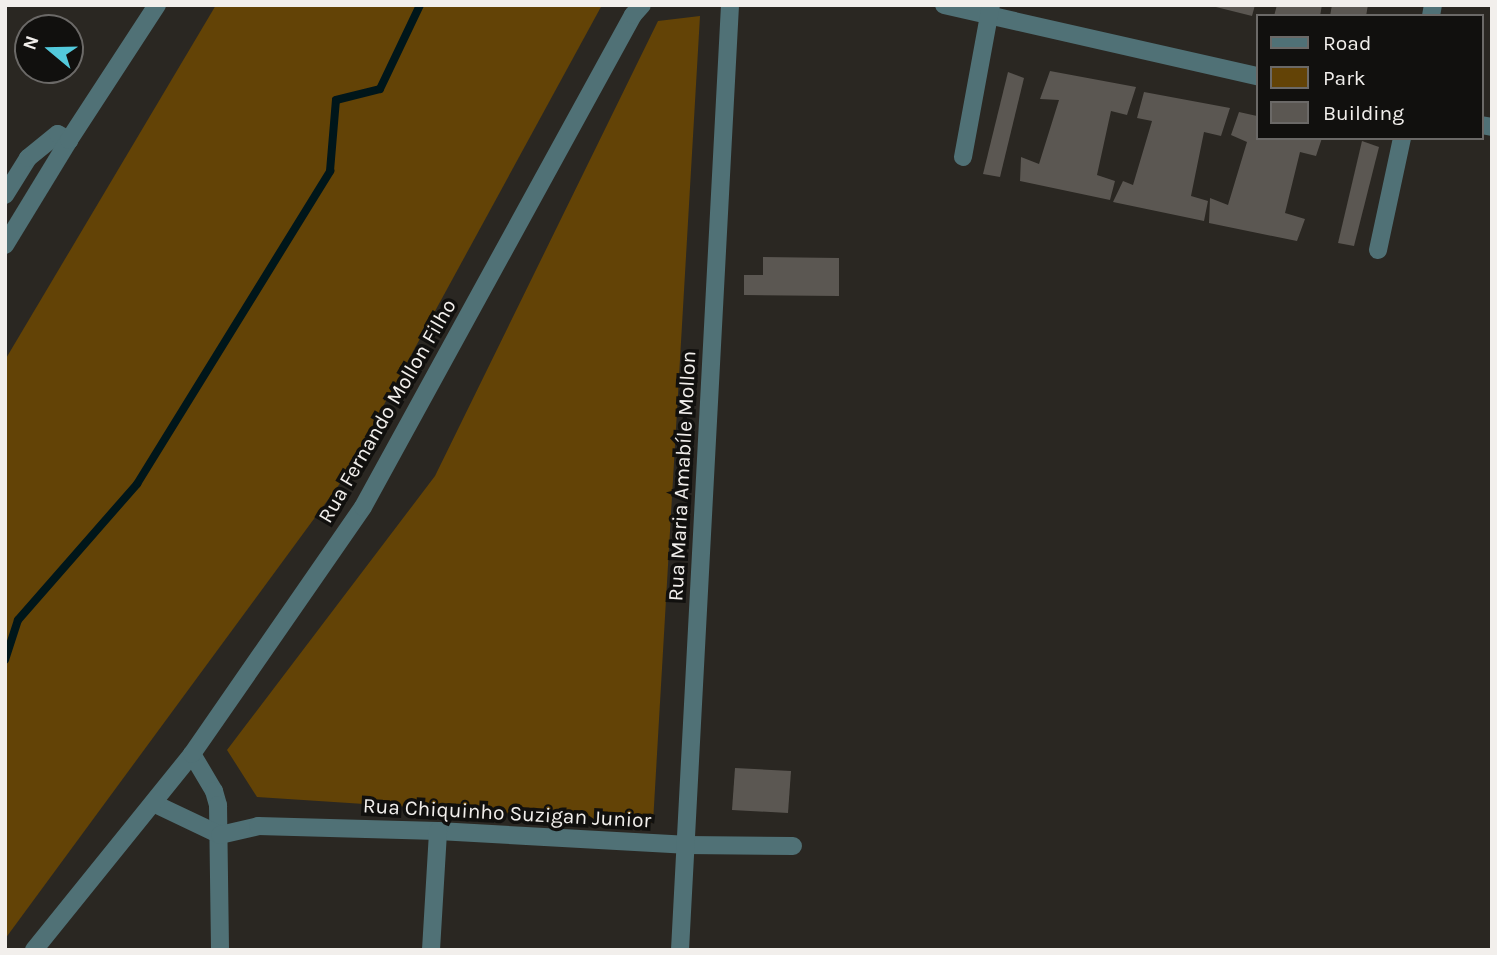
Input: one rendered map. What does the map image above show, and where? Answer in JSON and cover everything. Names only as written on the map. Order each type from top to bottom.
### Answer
[{"type":"street","points":[[5,245],[69,140],[157,5]]},
{"type":"street","name":"Rua Fernando Mollon Filho","points":[[34,950],[155,804],[363,507],[626,27],[642,5]]},
{"type":"street","name":"Rua Maria Amabíle Mollon","points":[[680,950],[730,5]]},
{"type":"street","points":[[944,5],[990,10],[1256,76]]},
{"type":"street","points":[[963,157],[990,10]]},
{"type":"street","points":[[5,195],[28,158],[58,134],[69,140]]},
{"type":"street","points":[[1378,250],[1402,140]]},
{"type":"street","points":[[192,754],[214,791],[220,835],[220,950]]},
{"type":"street","points":[[155,804],[220,835]]},
{"type":"street","name":"Rua Chiquinho Suzigan Junior","points":[[220,835],[258,825],[438,831],[685,845],[793,846]]},
{"type":"street","points":[[431,950],[438,831]]},
{"type":"green space","points":[[216,5],[602,5],[344,478],[5,939],[5,360]]},
{"type":"green space","points":[[700,16],[653,823],[257,797],[227,750],[435,476],[658,21]]},
{"type":"building","points":[[1208,5],[1255,5],[1252,16]]},
{"type":"building","points":[[1277,5],[1322,5],[1320,14],[1275,14]]},
{"type":"building","points":[[1332,5],[1368,5],[1366,14],[1330,14]]},
{"type":"building","points":[[1050,71],[1136,87],[1127,115],[1111,111],[1097,175],[1115,181],[1110,200],[1020,181],[1021,157],[1039,164],[1059,100],[1040,99]]},
{"type":"building","points":[[1008,72],[1024,78],[1000,177],[983,174]]},
{"type":"building","points":[[1144,92],[1230,108],[1221,136],[1204,132],[1191,196],[1208,201],[1204,221],[1113,202],[1123,181],[1133,185],[1152,121],[1137,118]]},
{"type":"building","points":[[1239,112],[1256,116],[1256,140],[1321,140],[1316,156],[1300,152],[1285,213],[1305,219],[1297,241],[1209,223],[1210,198],[1228,205],[1247,142],[1231,135]]},
{"type":"building","points":[[1362,141],[1379,147],[1354,246],[1338,243]]},
{"type":"building","points":[[763,257],[839,258],[839,296],[744,295],[744,275],[763,275]]},
{"type":"building","points":[[735,768],[791,771],[788,813],[732,810]]},
{"type":"waterway","points":[[5,660],[18,620],[137,484],[330,171],[336,100],[380,89],[420,5]]}]
